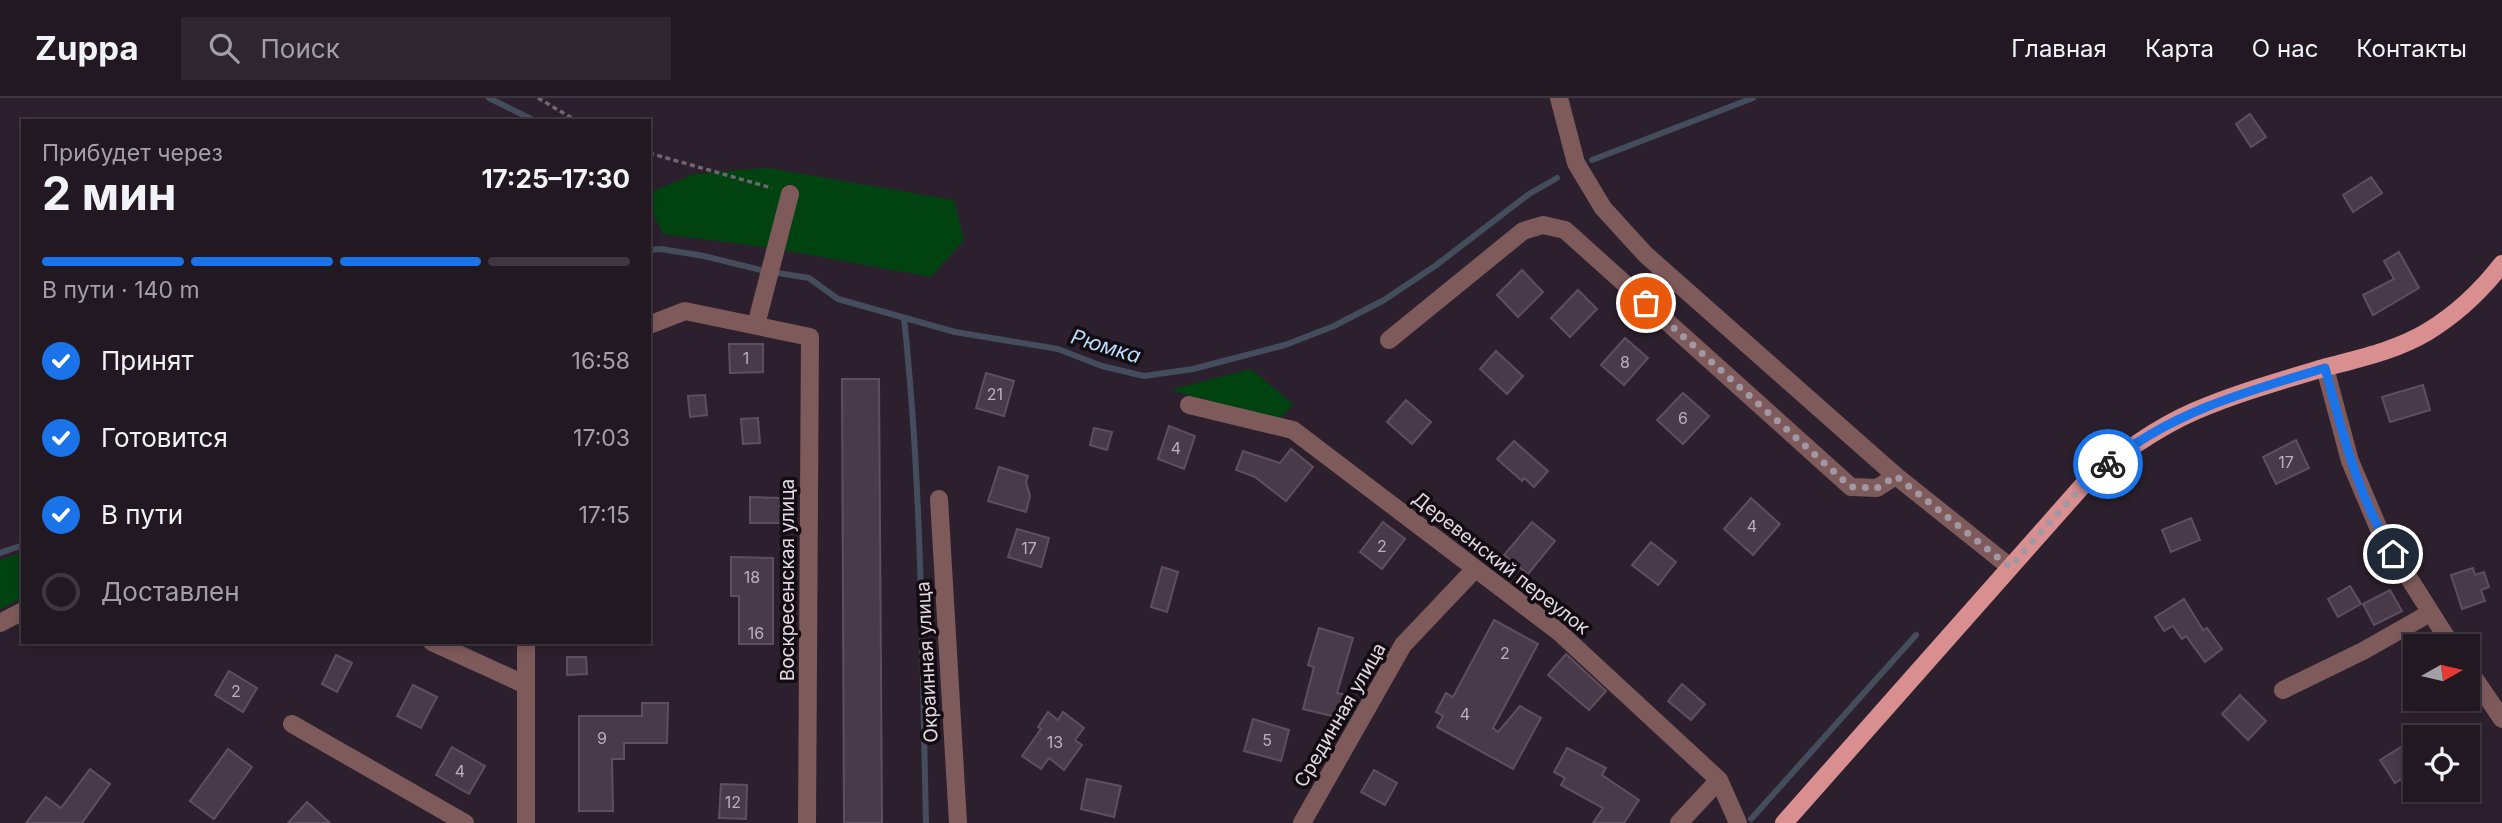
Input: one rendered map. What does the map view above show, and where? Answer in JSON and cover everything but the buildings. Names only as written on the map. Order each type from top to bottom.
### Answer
[{"type":"main road","points":[[1784,823],[2084,484],[2121,454],[2160,428],[2197,410],[2240,394],[2380,353],[2425,334],[2474,297],[2502,264]]},
{"type":"street","points":[[1559,98],[1576,163],[1603,208],[1646,255],[1896,476],[2010,567]]},
{"type":"street","points":[[651,324],[685,311],[756,326],[790,194]]},
{"type":"street","points":[[1389,340],[1523,231],[1544,225],[1565,230],[1851,487],[1877,488],[1896,476]]},
{"type":"street","name":"Воскресенская улица","points":[[756,326],[810,337],[807,823]]},
{"type":"street","points":[[2325,368],[2350,461],[2381,534],[2444,634]]},
{"type":"street","name":"Деревенский переулок","points":[[1189,405],[1293,430],[1559,632],[1719,780],[1738,823]]},
{"type":"street","name":"Окраинная улица","points":[[939,499],[958,823]]},
{"type":"street","name":"Срединная улица","points":[[1302,823],[1404,645],[1475,569]]},
{"type":"street","points":[[0,622],[21,612]]},
{"type":"street","points":[[2283,690],[2363,651],[2430,613]]},
{"type":"street","points":[[436,644],[526,685]]},
{"type":"street","points":[[526,644],[526,823]]},
{"type":"street","points":[[2480,687],[2502,719]]},
{"type":"street","points":[[292,724],[465,823]]},
{"type":"street","points":[[1679,823],[1719,780]]},
{"type":"path","points":[[538,98],[573,119]]},
{"type":"path","points":[[651,154],[790,194]]},
{"type":"green space","points":[[768,168],[954,200],[964,240],[931,277],[772,248],[663,234],[651,210],[651,192],[694,174]]},
{"type":"green space","points":[[1251,369],[1293,404],[1279,420],[1170,390]]},
{"type":"green space","points":[[21,553],[21,599],[0,609],[0,560]]},
{"type":"waterway","points":[[489,98],[531,119]]},
{"type":"waterway","name":"Рюмка","points":[[1592,160],[1753,98]]},
{"type":"waterway","name":"Рюмка","points":[[651,250],[704,256],[765,271],[809,278],[838,299],[955,332],[1058,349],[1102,366],[1144,376],[1193,369],[1285,345],[1334,326],[1384,300],[1435,266],[1529,194],[1557,178]]},
{"type":"waterway","points":[[904,318],[918,507],[926,823]]},
{"type":"waterway","name":"Рюмка","points":[[0,553],[21,546]]},
{"type":"waterway","points":[[1751,819],[1916,635]]},
{"type":"way so far","points":[[1646,303],[1851,487],[1877,488],[1896,476],[2010,567],[2084,484],[2108,464]]},
{"type":"route","points":[[2108,464],[2160,428],[2197,410],[2325,368],[2350,461],[2381,534],[2393,554]]}]
